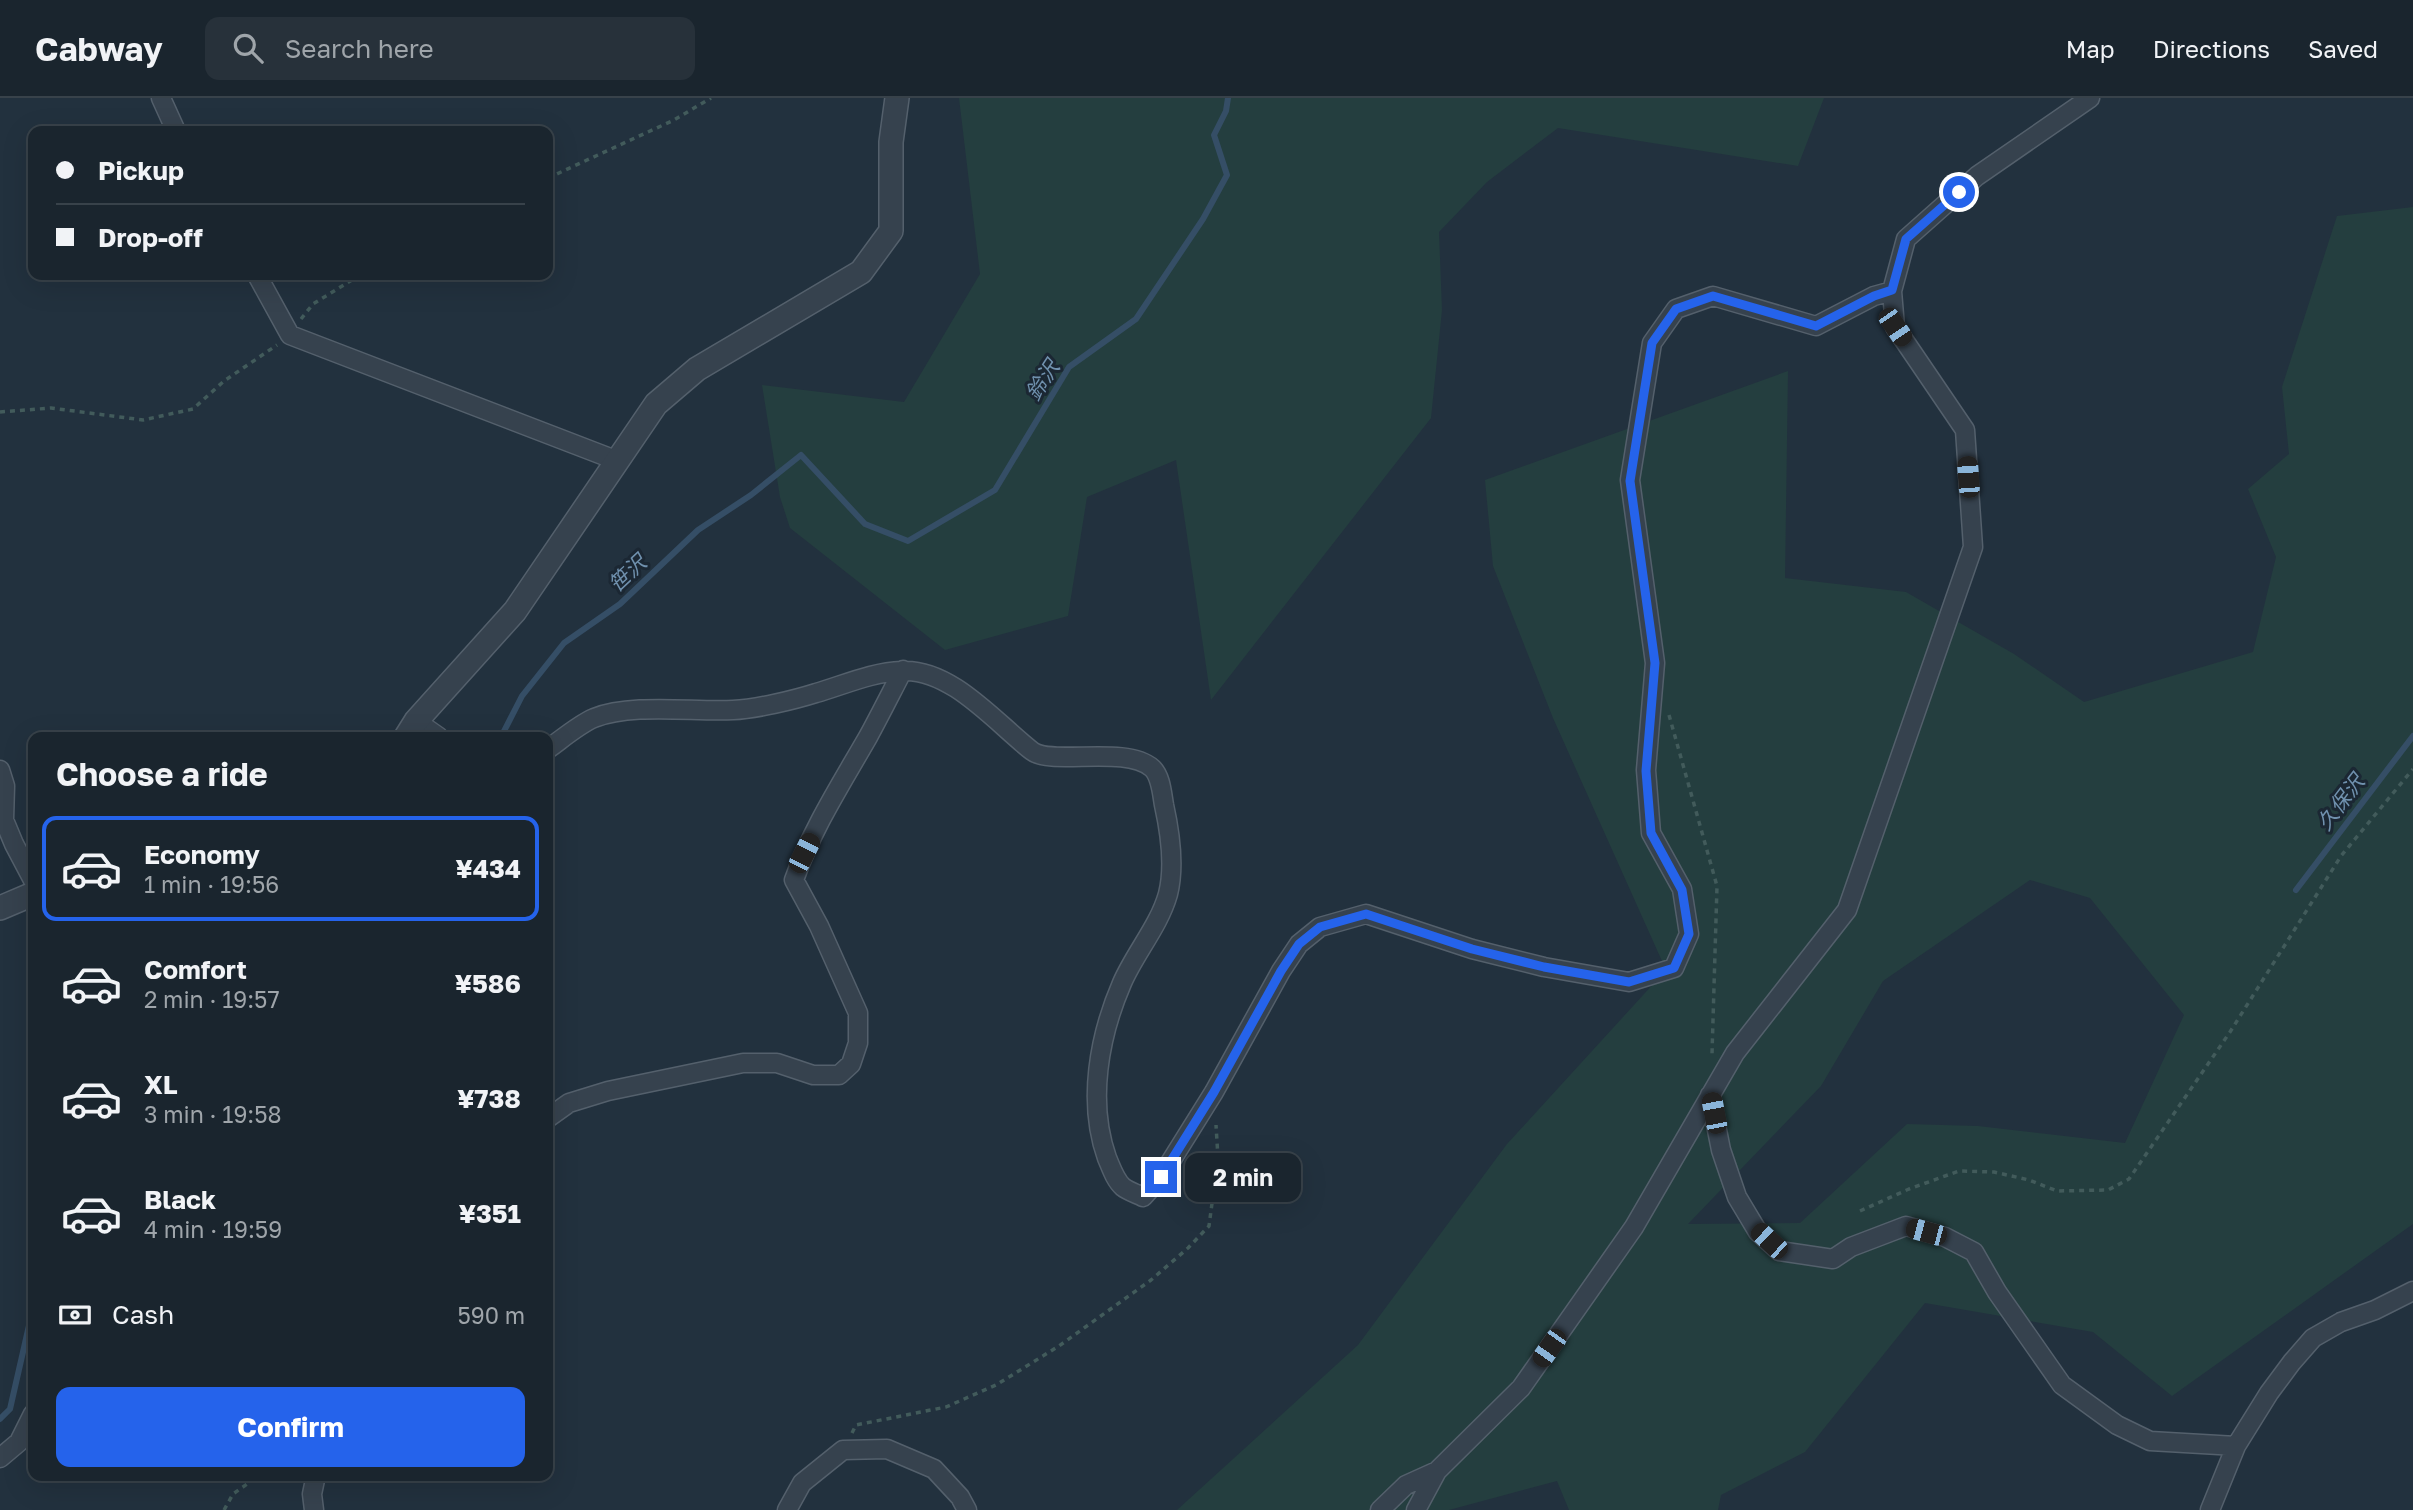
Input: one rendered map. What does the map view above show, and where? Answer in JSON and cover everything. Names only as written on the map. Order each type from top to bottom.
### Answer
[{"type":"street","points":[[162,98],[174,126]]},
{"type":"street","points":[[411,729],[515,611],[656,404],[697,369],[861,272],[891,231],[891,142],[897,98]]},
{"type":"street","points":[[1416,1510],[1437,1471],[1521,1388],[1634,1227],[1735,1052],[1847,910],[1973,547],[1965,430],[1895,327],[1892,290],[1906,239],[1978,176],[2090,98]]},
{"type":"street","points":[[260,280],[290,335],[618,461]]},
{"type":"street","points":[[553,746],[594,718],[603,716],[623,712],[736,710],[815,694],[866,676],[903,670],[925,672],[959,690],[1037,755],[1119,758],[1138,761],[1153,769],[1160,783],[1166,814],[1171,861],[1168,893],[1158,919],[1121,984],[1098,1068],[1099,1123],[1104,1149],[1122,1186],[1143,1197],[1161,1177],[1214,1092],[1281,971],[1299,944],[1320,927],[1366,914],[1472,949],[1544,967],[1629,982],[1674,968],[1689,934],[1682,890],[1651,833],[1646,771],[1655,663],[1630,481],[1652,343],[1676,309],[1713,296],[1816,326],[1874,296],[1892,290]]},
{"type":"street","points":[[553,1114],[569,1102],[608,1091],[743,1063],[776,1063],[813,1075],[839,1075],[851,1064],[858,1043],[858,1013],[819,926],[794,880],[825,810],[903,670]]},
{"type":"street","points":[[0,770],[5,786],[4,820],[28,871]]},
{"type":"street","points":[[0,908],[28,896]]},
{"type":"street","points":[[1710,1095],[1721,1150],[1737,1197],[1758,1232],[1779,1251],[1833,1259],[1851,1247],[1906,1226],[1945,1237],[1974,1252],[1997,1292],[2062,1385],[2117,1425],[2150,1441],[2236,1446]]},
{"type":"street","points":[[2210,1510],[2236,1446],[2269,1393],[2313,1338],[2341,1322],[2413,1291]]},
{"type":"street","points":[[0,1458],[19,1442],[28,1424]]},
{"type":"street","points":[[787,1510],[802,1483],[843,1450],[887,1449],[934,1469],[960,1497],[967,1510]]},
{"type":"street","points":[[1380,1510],[1406,1485],[1437,1471]]},
{"type":"street","points":[[314,1510],[312,1494],[315,1481]]},
{"type":"path","points":[[553,176],[674,120],[711,98]]},
{"type":"path","points":[[0,412],[51,408],[143,420],[193,409],[223,381],[290,335],[313,303],[352,280]]},
{"type":"path","points":[[1669,715],[1717,886],[1712,1056]]},
{"type":"path","points":[[1860,1212],[1909,1189],[1959,1171],[1994,1172],[2029,1180],[2057,1191],[2108,1190],[2129,1178],[2230,1032],[2341,856],[2413,769]]},
{"type":"path","points":[[843,1450],[856,1425],[946,1407],[996,1385],[1069,1339],[1151,1280],[1188,1248],[1209,1226],[1218,1158],[1214,1092]]},
{"type":"path","points":[[224,1510],[233,1494],[251,1481]]},
{"type":"green space","points":[[959,98],[1824,98],[1798,166],[1558,128],[1487,182],[1439,232],[1442,310],[1431,418],[1211,700],[1176,460],[1087,497],[1068,616],[945,650],[790,528],[780,497],[762,385],[904,402],[980,274]]},
{"type":"green space","points":[[2413,207],[2413,1224],[2172,1396],[2093,1332],[1925,1303],[1805,1452],[1721,1495],[1718,1510],[1569,1510],[1557,1481],[1449,1510],[1177,1510],[1358,1345],[1507,1144],[1666,970],[1553,718],[1493,566],[1485,480],[1788,371],[1785,578],[1906,592],[2014,654],[2084,702],[2253,652],[2276,557],[2248,489],[2289,454],[2282,387],[2337,216]],"holes":[[[2030,880],[2090,898],[2184,1015],[2125,1143],[1978,1126],[1907,1124],[1800,1223],[1688,1224],[1821,1086],[1883,981]]]},
{"type":"waterway","name":"鈴沢","points":[[504,732],[522,696],[564,643],[620,604],[698,530],[751,495],[801,455],[865,524],[908,541],[995,490],[1069,367],[1136,319],[1203,219],[1227,175],[1214,135],[1226,111],[1228,98]]},
{"type":"waterway","name":"久保沢","points":[[2296,890],[2413,736]]},
{"type":"waterway","name":"笹沢","points":[[0,1419],[10,1409],[28,1330]]},
{"type":"route","points":[[1161,1177],[1214,1092],[1281,971],[1299,944],[1320,927],[1366,914],[1472,949],[1544,967],[1629,982],[1674,968],[1689,934],[1682,890],[1651,833],[1646,771],[1655,663],[1630,481],[1652,343],[1676,309],[1713,296],[1816,326],[1874,296],[1892,290],[1906,239],[1959,192]]}]
